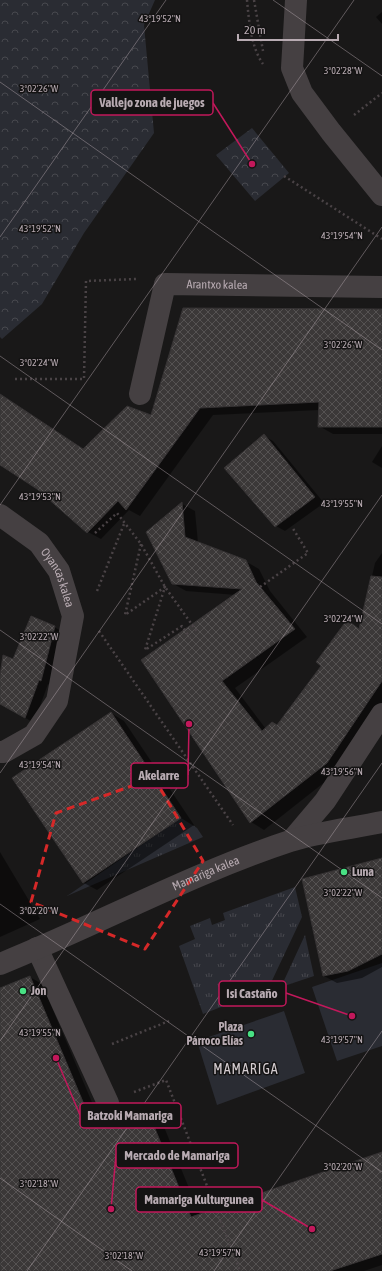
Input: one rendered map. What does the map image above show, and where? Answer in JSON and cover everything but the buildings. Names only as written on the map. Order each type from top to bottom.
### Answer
[{"type":"street","points":[[296,0],[292,68],[302,93],[331,132],[382,194]]},
{"type":"street","name":"Arantxo kalea","points":[[140,394],[165,284],[382,287]]},
{"type":"street","name":"Oyancas kalea","points":[[0,515],[39,543],[59,571],[73,616],[57,701],[34,735],[4,752],[0,752]]},
{"type":"street","points":[[292,840],[325,801],[382,714]]},
{"type":"street","name":"Mamariga kalea","points":[[0,964],[191,878],[292,840],[382,822]]},
{"type":"street","points":[[37,948],[88,1055],[108,1103]]},
{"type":"path","points":[[247,0],[249,20],[258,56],[266,68]]},
{"type":"path","points":[[331,132],[382,93]]},
{"type":"path","points":[[284,176],[382,239]]},
{"type":"path","points":[[15,379],[84,379],[86,281],[137,279]]},
{"type":"path","points":[[95,533],[117,513],[124,524],[142,544],[165,587],[198,633]]},
{"type":"path","points":[[95,595],[124,524]]},
{"type":"path","points":[[260,587],[308,553],[292,527]]},
{"type":"path","points":[[142,544],[124,615],[165,587]]},
{"type":"path","points":[[165,587],[145,650],[182,626],[190,638]]},
{"type":"path","points":[[101,632],[233,825]]},
{"type":"path","points":[[88,1055],[169,1021]]},
{"type":"path","points":[[108,1103],[166,1080],[240,1271]]},
{"type":"highlighted area","points":[[154,778],[203,861],[145,949],[31,902],[56,813]]},
{"type":"green space","points":[[0,0],[155,0],[144,25],[154,133],[84,233],[42,304],[2,339],[0,337]]},
{"type":"green space","points":[[252,128],[289,173],[255,201],[216,155]]},
{"type":"green space","points":[[181,818],[197,828],[203,837],[67,896]]},
{"type":"green space","points":[[295,887],[302,917],[268,989],[203,1014],[179,946],[195,939],[190,926],[210,918],[212,925],[225,920],[223,913]]},
{"type":"green space","points":[[305,935],[314,976],[281,987]]},
{"type":"green space","points":[[382,963],[382,1046],[337,1061],[312,987]]},
{"type":"green space","points":[[284,1011],[305,1073],[217,1105],[197,1041]]},
{"type":"place","name":"Vallejo zona de juegos","points":[[252,164]]},
{"type":"place","name":"Akelarre","points":[[189,724]]},
{"type":"place","name":"Luna","points":[[344,872]]},
{"type":"place","name":"Jon","points":[[23,991]]},
{"type":"place","name":"Isi Castaño","points":[[352,1016]]},
{"type":"place","name":"Plaza Párroco Elías","points":[[251,1034]]},
{"type":"place","name":"Batzoki Mamariga","points":[[56,1058]]},
{"type":"place","name":"Mercado de Mamariga","points":[[111,1209]]},
{"type":"place","name":"Mamariga Kulturgunea","points":[[312,1229]]},
{"type":"district","name":"MAMARIGA","points":[[246,1069]]}]
